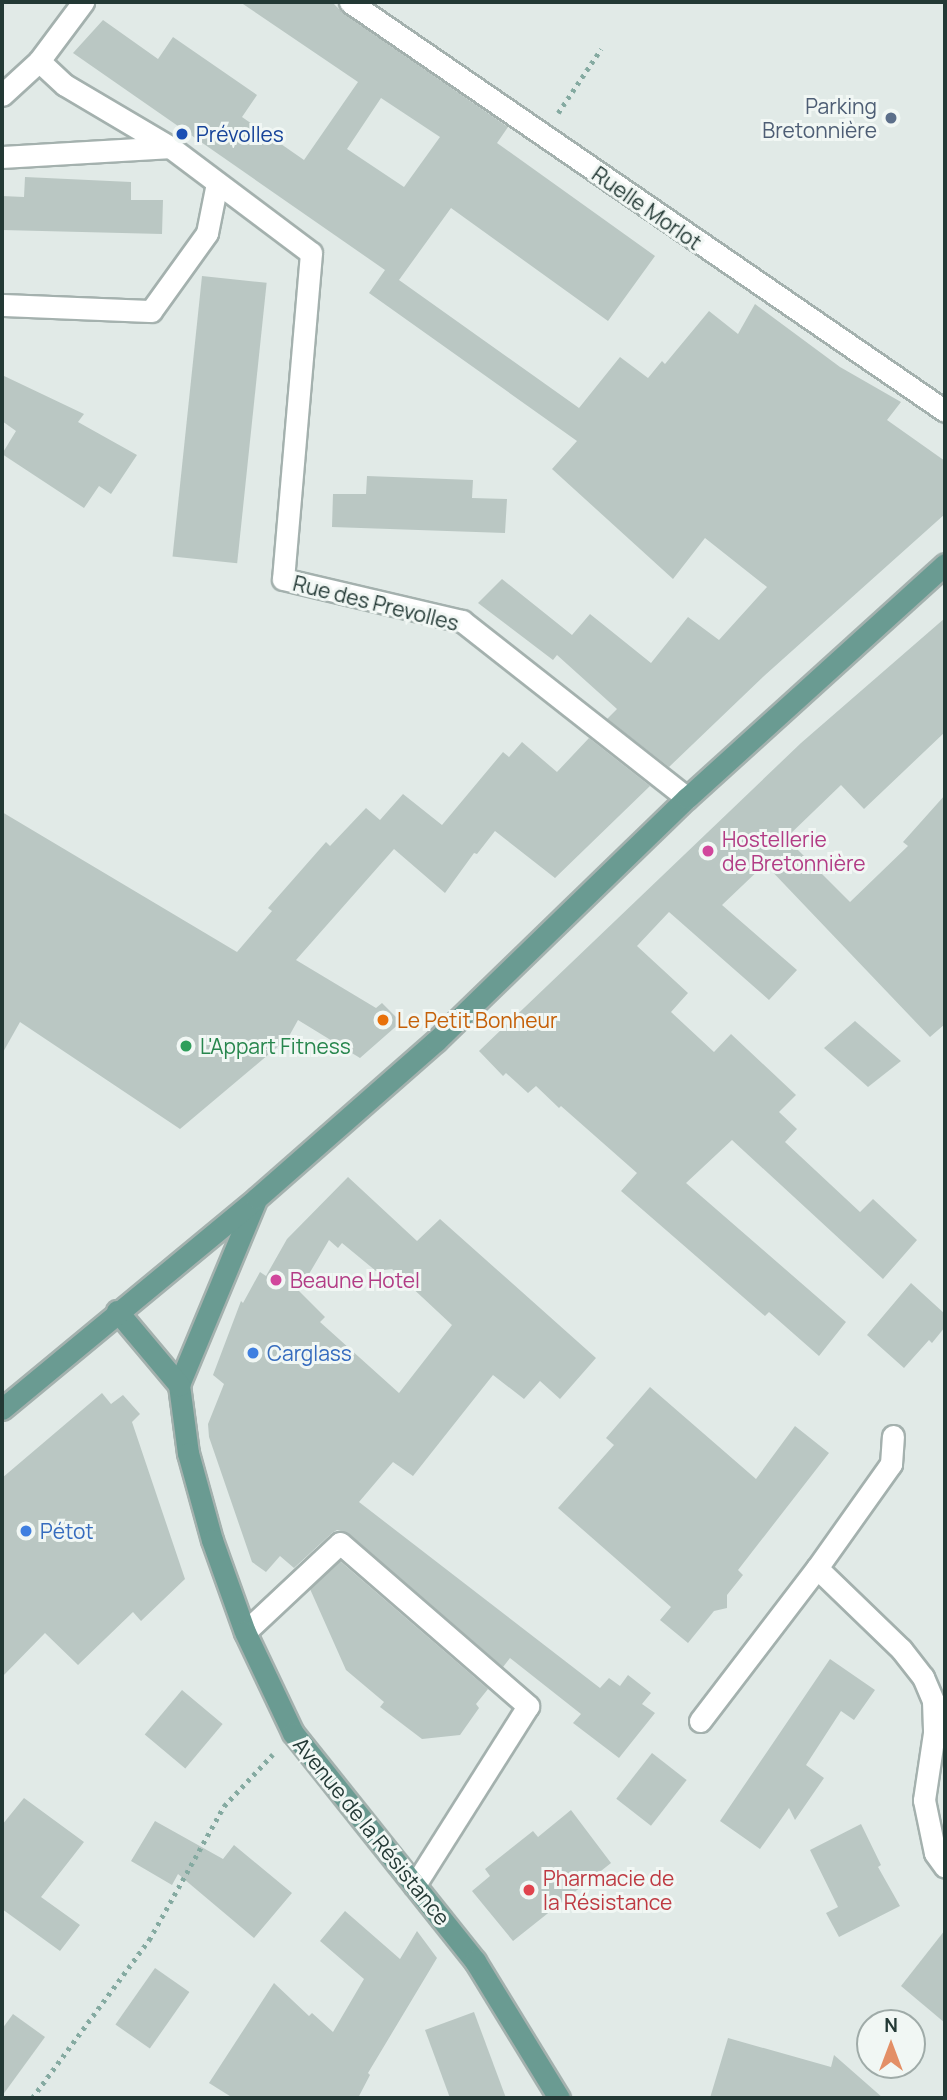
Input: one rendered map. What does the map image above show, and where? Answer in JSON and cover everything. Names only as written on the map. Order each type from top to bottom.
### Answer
[{"type":"main road","points":[[2,1409],[117,1311],[257,1198],[436,1041],[687,798],[945,564]]},
{"type":"main road","points":[[117,1311],[179,1385],[257,1198]]},
{"type":"main road","name":"Avenue de la Résistance","points":[[179,1385],[188,1453],[244,1632],[293,1733],[475,1961],[559,2098]]},
{"type":"street","points":[[2,95],[39,61],[83,2]]},
{"type":"street","name":"Ruelle Morlot","points":[[350,2],[721,260],[735,265],[945,411]]},
{"type":"street","name":"Rue des Prevolles","points":[[39,61],[65,85],[170,147],[311,253],[283,579],[462,621],[687,798]]},
{"type":"street","points":[[2,157],[170,147]]},
{"type":"street","points":[[2,305],[150,311],[208,233],[217,183]]},
{"type":"street","points":[[700,1721],[891,1464],[893,1437]]},
{"type":"street","points":[[244,1632],[340,1543],[528,1706],[415,1885]]},
{"type":"street","points":[[817,1567],[901,1649],[923,1677],[933,1702],[933,1733],[924,1800],[936,1853],[945,1867]]},
{"type":"path","points":[[555,117],[601,49]]},
{"type":"path","points":[[32,2098],[149,1940],[224,1806],[293,1733]]},
{"type":"building","points":[[240,2],[332,2],[343,13],[508,127],[497,143],[655,256],[608,321],[451,208],[399,280],[579,408],[620,357],[648,378],[662,361],[665,364],[709,311],[738,334],[755,304],[840,367],[901,402],[887,420],[945,461],[945,514],[764,676],[669,767],[607,719],[617,709],[557,655],[553,660],[478,603],[502,579],[572,635],[590,614],[651,663],[688,617],[719,640],[767,587],[705,538],[673,579],[552,469],[577,441],[369,293],[385,270],[73,53],[103,20],[158,59],[173,37],[257,95],[242,117],[304,160],[358,82]],"holes":[[[381,98],[440,137],[404,187],[347,149]]]},
{"type":"building","points":[[25,177],[131,182],[131,200],[163,200],[162,234],[2,230],[2,196],[24,197]]},
{"type":"building","points":[[202,276],[267,283],[237,563],[173,556]]},
{"type":"building","points":[[2,375],[84,414],[78,422],[137,455],[111,494],[99,486],[84,508],[2,454],[16,431],[2,421]]},
{"type":"building","points":[[367,476],[473,480],[472,498],[507,499],[505,533],[332,527],[333,494],[366,494]]},
{"type":"building","points":[[945,618],[945,732],[864,809],[841,785],[786,838],[850,902],[908,846],[903,842],[945,795],[945,1024],[930,1037],[765,864],[722,905],[797,970],[769,1000],[669,912],[637,946],[688,993],[671,1012],[714,1052],[731,1034],[796,1095],[779,1112],[797,1129],[785,1142],[860,1212],[873,1199],[917,1240],[883,1279],[732,1140],[686,1183],[846,1322],[819,1356],[769,1312],[765,1316],[621,1191],[637,1173],[536,1086],[528,1093],[506,1073],[503,1076],[479,1051],[801,743]]},
{"type":"building","points":[[589,738],[650,786],[555,878],[495,831],[477,854],[474,853],[445,893],[394,849],[296,960],[376,1008],[382,1003],[401,1022],[360,1058],[298,1020],[288,1038],[180,1129],[20,1022],[2,1054],[2,812],[237,952],[272,911],[268,908],[326,842],[330,846],[366,808],[380,820],[403,794],[442,825],[503,752],[509,757],[522,742],[557,772]]},
{"type":"building","points":[[855,1021],[901,1061],[868,1087],[824,1048]]},
{"type":"building","points":[[348,1177],[417,1241],[440,1219],[596,1358],[560,1399],[540,1381],[524,1399],[493,1375],[413,1476],[393,1462],[359,1502],[600,1688],[609,1678],[620,1686],[628,1675],[651,1693],[642,1704],[655,1713],[619,1758],[573,1723],[581,1714],[510,1658],[503,1667],[348,1533],[337,1530],[332,1533],[294,1568],[280,1556],[266,1572],[252,1562],[209,1437],[208,1424],[224,1384],[213,1375],[241,1301],[243,1303],[260,1272],[266,1276],[287,1239]],"holes":[[[329,1240],[338,1248],[342,1243],[376,1271],[392,1269],[452,1325],[399,1393],[320,1322],[325,1317],[299,1291]]]},
{"type":"building","points":[[911,1283],[945,1314],[945,1327],[932,1343],[929,1340],[904,1368],[867,1335]]},
{"type":"building","points":[[650,1387],[756,1479],[795,1426],[829,1453],[738,1570],[743,1575],[727,1595],[727,1608],[714,1611],[688,1643],[660,1620],[671,1607],[558,1508],[614,1445],[606,1438]]},
{"type":"building","points":[[102,1393],[111,1404],[123,1395],[140,1414],[132,1422],[185,1579],[141,1621],[133,1612],[78,1665],[45,1633],[2,1677],[2,1478]]},
{"type":"building","points":[[340,1561],[488,1689],[476,1704],[479,1708],[460,1735],[422,1739],[380,1707],[384,1702],[346,1670],[310,1589]]},
{"type":"building","points":[[830,1659],[875,1690],[854,1720],[841,1711],[806,1765],[824,1778],[795,1820],[789,1808],[760,1849],[720,1821]]},
{"type":"building","points":[[182,1690],[223,1724],[185,1768],[145,1734]]},
{"type":"building","points":[[652,1753],[687,1780],[651,1826],[616,1799]]},
{"type":"building","points":[[24,1798],[84,1842],[41,1897],[80,1925],[60,1951],[2,1909],[2,1825]]},
{"type":"building","points":[[571,1810],[611,1863],[513,1941],[472,1891],[490,1876],[485,1869],[533,1831],[538,1837]]},
{"type":"building","points":[[155,1821],[223,1859],[234,1845],[292,1893],[254,1938],[178,1874],[172,1885],[131,1861]]},
{"type":"building","points":[[861,1824],[881,1865],[878,1867],[900,1906],[839,1937],[826,1913],[838,1907],[810,1850]]},
{"type":"building","points":[[345,1911],[400,1959],[417,1931],[437,1958],[368,2073],[370,2075],[358,2098],[233,2098],[209,2083],[274,1983],[309,2016],[312,2013],[333,2032],[364,1979],[320,1941]]},
{"type":"building","points":[[945,1930],[945,2023],[901,1986]]},
{"type":"building","points":[[155,1968],[189,1992],[150,2049],[115,2025]]},
{"type":"building","points":[[474,2012],[506,2098],[450,2098],[425,2030]]},
{"type":"building","points":[[13,2014],[45,2037],[2,2096],[2,2029]]},
{"type":"building","points":[[728,2038],[831,2067],[834,2055],[856,2074],[856,2079],[861,2079],[883,2098],[710,2098]]},
{"type":"place","name":"Parking Bretonnière","points":[[891,118]]},
{"type":"place","name":"Prévolles","points":[[182,134]]},
{"type":"place","name":"Hostellerie de Bretonnière","points":[[708,851]]},
{"type":"place","name":"Le Petit Bonheur","points":[[383,1020]]},
{"type":"place","name":"L'Appart Fitness","points":[[186,1046]]},
{"type":"place","name":"Beaune Hotel","points":[[276,1280]]},
{"type":"place","name":"Carglass","points":[[253,1353]]},
{"type":"place","name":"Pétot","points":[[26,1531]]},
{"type":"place","name":"Pharmacie de la Résistance","points":[[529,1890]]}]
